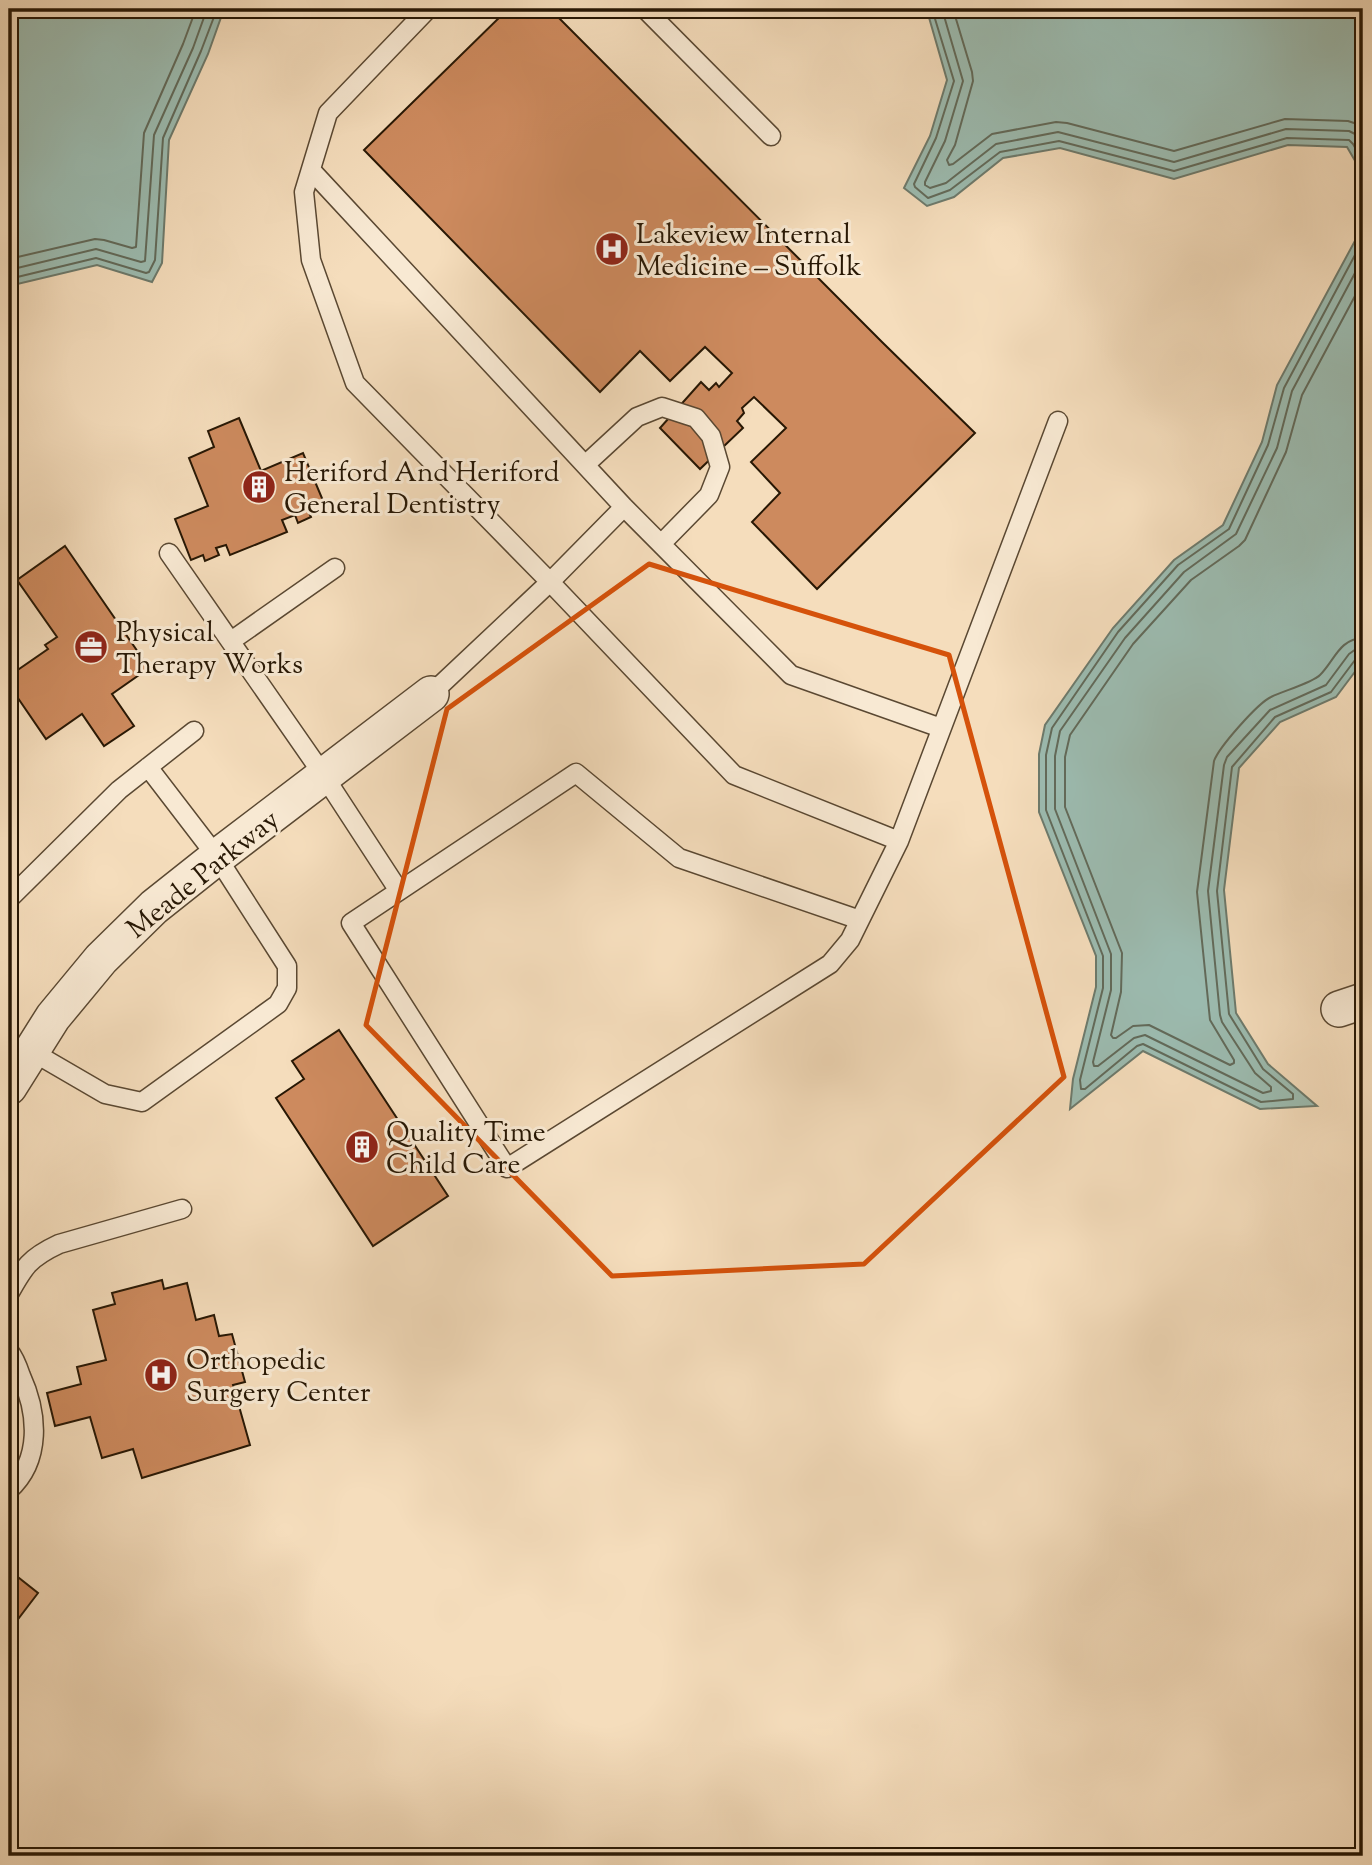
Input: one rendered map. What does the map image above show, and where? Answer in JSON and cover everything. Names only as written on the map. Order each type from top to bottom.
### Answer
[{"type":"street","name":"Meade Parkway","points":[[9,1087],[54,1017],[101,959],[154,907],[431,694]]},
{"type":"lane","points":[[428,9],[328,113],[304,192],[311,260],[355,383],[734,775],[898,841]]},
{"type":"lane","points":[[645,9],[771,136]]},
{"type":"lane","points":[[311,170],[625,508],[791,675],[942,727]]},
{"type":"lane","points":[[585,465],[637,417],[662,407],[696,418],[711,436],[720,467],[709,495],[661,544]]},
{"type":"lane","points":[[860,920],[679,858],[576,773],[351,923],[507,1168],[830,964],[850,940],[860,920],[898,841],[1058,421]]},
{"type":"lane","points":[[431,694],[625,508]]},
{"type":"lane","points":[[169,553],[324,776],[399,891]]},
{"type":"lane","points":[[231,641],[335,568]]},
{"type":"lane","points":[[12,897],[119,790],[194,731]]},
{"type":"lane","points":[[31,1051],[104,1094],[142,1102],[278,1004],[287,988],[287,966],[216,857],[148,767]]},
{"type":"lane","points":[[9,1294],[24,1268],[41,1252],[59,1244],[181,1209]]},
{"type":"lane","points":[[9,1351],[25,1384],[33,1410],[35,1439],[28,1461],[9,1490]]},
{"type":"highlighted area","points":[[649,564],[949,655],[1064,1077],[864,1264],[612,1276],[366,1025],[447,709]]},
{"type":"water","points":[[9,9],[224,9],[208,54],[169,140],[162,263],[152,282],[97,265],[9,286]]},
{"type":"water","points":[[924,9],[1363,9],[1363,226],[1361,171],[1347,147],[1288,145],[1174,179],[1060,148],[1003,158],[954,197],[927,206],[904,188],[930,136],[947,80],[928,14]]},
{"type":"water","points":[[1363,226],[1363,661],[1336,697],[1280,722],[1239,768],[1224,890],[1236,1013],[1268,1064],[1317,1106],[1260,1109],[1143,1051],[1070,1109],[1073,1079],[1096,987],[1096,956],[1039,812],[1039,754],[1045,725],[1113,628],[1174,560],[1223,525],[1262,442],[1277,385]]},
{"type":"building","points":[[508,9],[550,9],[975,433],[817,589],[752,522],[780,493],[751,462],[786,428],[754,397],[742,408],[744,413],[737,421],[743,428],[700,469],[660,428],[701,382],[709,390],[716,383],[719,387],[732,373],[705,347],[670,381],[640,351],[600,392],[364,150]]},
{"type":"building","name":"Heriford And Heriford General Dentistry","points":[[239,418],[261,471],[303,453],[324,503],[308,510],[311,517],[298,523],[295,515],[282,520],[287,532],[230,555],[226,545],[216,548],[219,555],[205,561],[203,555],[191,560],[175,519],[208,506],[189,458],[214,447],[208,431]]},
{"type":"building","name":"Physical Therapy Works","points":[[65,546],[149,668],[112,694],[134,726],[104,746],[82,714],[46,739],[9,685],[9,676],[48,649],[45,645],[57,637],[17,580]]},
{"type":"building","name":"Quality Time Child Care","points":[[339,1030],[448,1196],[373,1246],[276,1098],[304,1079],[292,1061]]},
{"type":"building","name":"Orthopedic Surgery Center","points":[[162,1280],[164,1289],[187,1283],[196,1320],[214,1315],[219,1336],[232,1334],[245,1382],[233,1385],[250,1445],[142,1478],[133,1449],[102,1458],[90,1417],[55,1426],[47,1393],[81,1384],[77,1367],[106,1360],[93,1310],[115,1304],[112,1293]]},
{"type":"building","points":[[9,1570],[38,1593],[9,1631]]},
{"type":"place","name":"Lakeview Internal Medicine – Suffolk","points":[[612,249]]},
{"type":"place","name":"Heriford And Heriford General Dentistry","points":[[259,487]]},
{"type":"place","name":"Physical Therapy Works","points":[[91,647]]},
{"type":"place","name":"Quality Time Child Care","points":[[362,1147]]},
{"type":"place","name":"Orthopedic Surgery Center","points":[[161,1375]]}]
